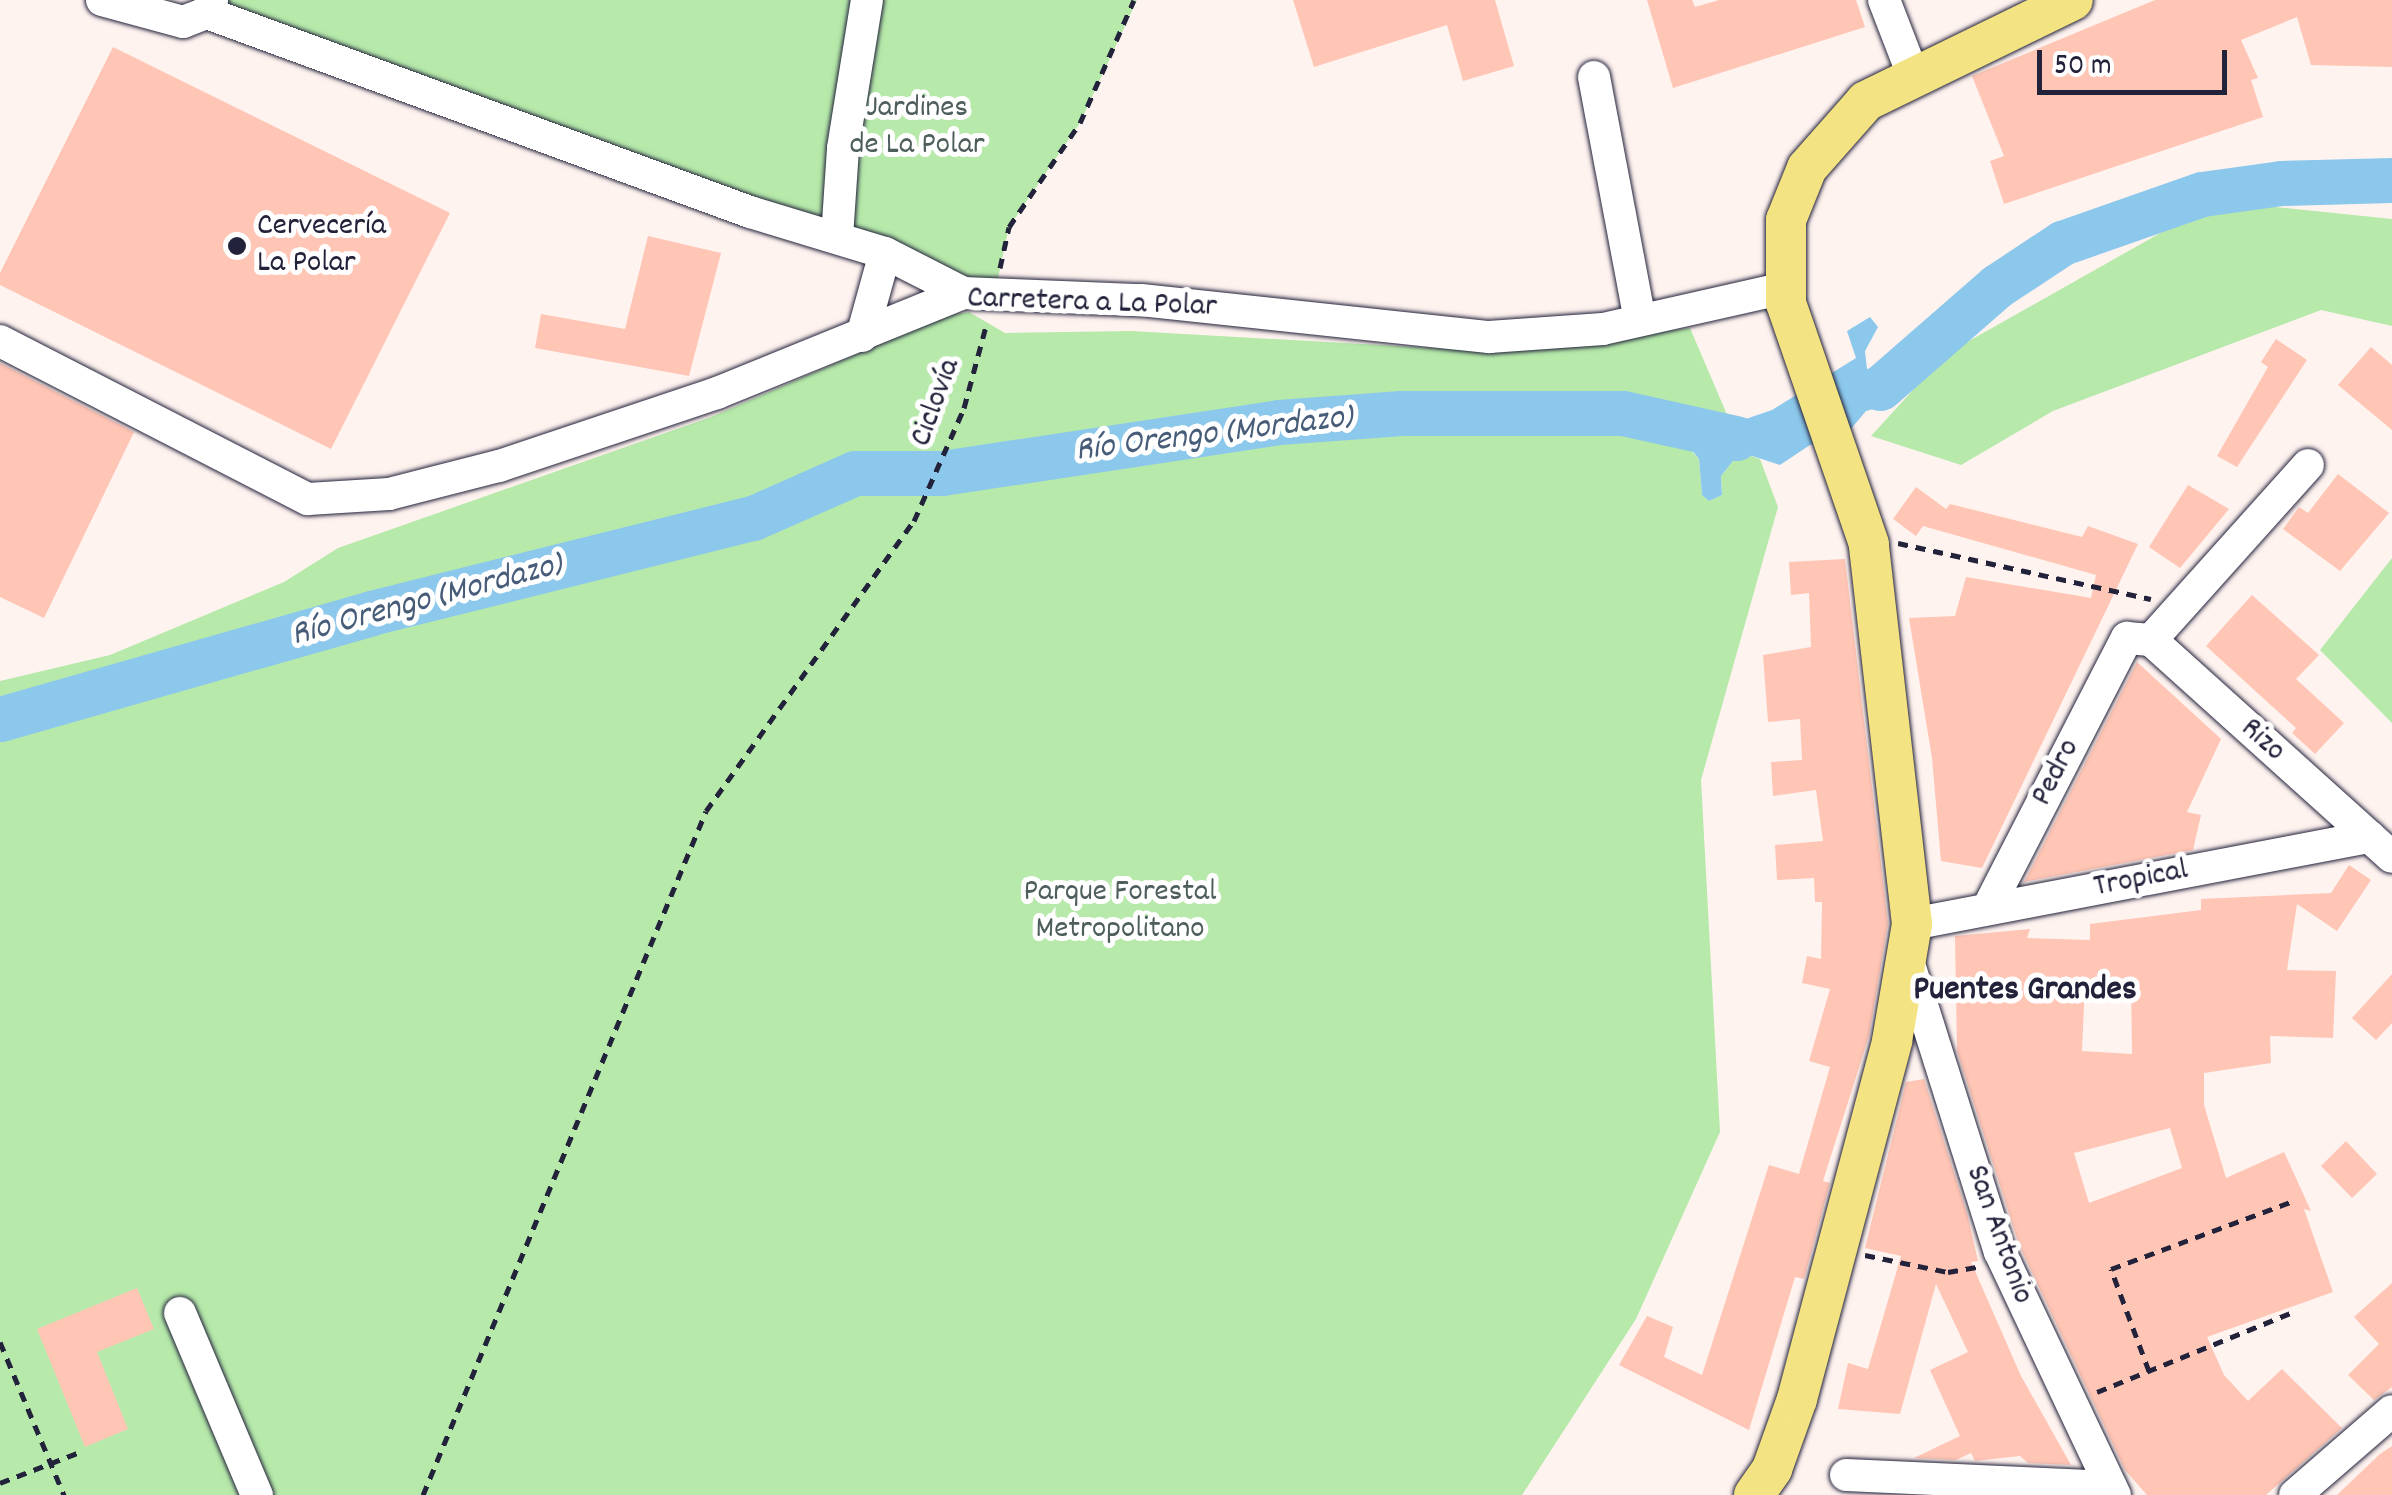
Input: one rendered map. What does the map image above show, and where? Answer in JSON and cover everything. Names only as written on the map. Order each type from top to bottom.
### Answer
[{"type":"main road","points":[[1754,1495],[1784,1438],[1838,1250],[1910,944],[1869,544],[1787,303],[1786,220],[1806,168],[1866,101],[1913,74],[2073,0]]},
{"type":"street","points":[[102,0],[184,22],[210,6],[750,212],[885,253],[978,295]]},
{"type":"street","points":[[837,237],[843,148],[867,0]]},
{"type":"street","points":[[1884,0],[1913,74]]},
{"type":"street","points":[[1594,77],[1640,320]]},
{"type":"street","points":[[862,336],[885,253]]},
{"type":"street","name":"Carretera a La Polar","points":[[0,341],[308,499],[390,494],[499,466],[978,295],[1141,300],[1489,338],[1787,303]]},
{"type":"street","name":"Pedro","points":[[1988,908],[2139,639],[2308,464]]},
{"type":"street","name":"Rizo","points":[[2139,639],[2381,847]]},
{"type":"street","name":"Tropical","points":[[1910,944],[1988,908],[2381,847]]},
{"type":"street","name":"San Antonio","points":[[1910,944],[2004,1262],[2113,1491]]},
{"type":"street","points":[[180,1313],[257,1495]]},
{"type":"street","points":[[2295,1495],[2392,1411]]},
{"type":"street","points":[[1846,1475],[2113,1491]]},
{"type":"path","name":"Ciclovía","points":[[423,1495],[706,812],[914,521],[964,408],[978,295],[1009,228],[1080,123],[1134,0]]},
{"type":"path","points":[[1869,544],[1904,542],[2152,599],[2139,639]]},
{"type":"path","points":[[2149,1371],[2112,1269],[2293,1201]]},
{"type":"path","points":[[1838,1250],[1948,1272],[2004,1262]]},
{"type":"path","points":[[2071,1403],[2293,1312]]},
{"type":"path","points":[[0,1342],[64,1495]]},
{"type":"path","points":[[0,1484],[80,1452]]},
{"type":"green space","name":"Jardines de La Polar","points":[[212,0],[1137,0],[1080,123],[1009,227],[994,297]]},
{"type":"green space","points":[[2217,201],[2392,219],[2392,326],[2321,310],[2053,411],[1961,465],[1871,436],[1946,354]]},
{"type":"green space","name":"Parque Forestal Metropolitano","points":[[969,312],[1005,333],[1131,331],[1486,351],[1690,328],[1731,424],[1711,427],[1685,444],[1699,459],[1702,495],[1709,501],[1722,495],[1721,476],[1740,452],[1760,459],[1778,507],[1701,780],[1720,1132],[1636,1319],[1522,1495],[0,1495],[0,681],[110,655],[284,582],[338,548],[711,417],[948,315]]},
{"type":"green space","points":[[2392,558],[2392,723],[2320,650]]},
{"type":"water","points":[[1870,317],[1878,327],[1865,351],[1867,369],[1894,363],[1912,339],[1935,361],[1898,402],[1866,411],[1845,436],[1810,445],[1780,465],[1740,452],[1721,476],[1722,495],[1709,501],[1702,495],[1699,459],[1674,428],[1731,424],[1772,410],[1856,358],[1847,331]]},
{"type":"building","points":[[1293,0],[1495,0],[1514,66],[1463,81],[1447,25],[1314,67]]},
{"type":"building","points":[[1647,0],[1692,0],[1695,7],[1719,0],[1856,0],[1865,27],[1673,88]]},
{"type":"building","points":[[2155,0],[2392,0],[2392,67],[2311,65],[2297,17],[2241,40],[2258,78],[2251,80],[2263,117],[2004,204],[1990,161],[2004,156],[1972,76]]},
{"type":"building","points":[[113,47],[450,213],[331,449],[0,285],[0,273]]},
{"type":"building","points":[[648,236],[721,253],[689,376],[535,348],[541,314],[625,329]]},
{"type":"building","points":[[2276,339],[2307,360],[2237,467],[2217,456],[2268,367],[2261,362]]},
{"type":"building","points":[[2371,347],[2392,365],[2392,430],[2338,385]]},
{"type":"building","points":[[0,363],[134,432],[44,618],[0,597]]},
{"type":"building","points":[[2338,474],[2389,513],[2340,571],[2283,529],[2299,507],[2308,513]]},
{"type":"building","points":[[2188,485],[2229,509],[2180,568],[2149,547]]},
{"type":"building","points":[[1916,487],[1946,509],[1950,504],[2082,537],[2088,526],[2138,544],[1982,868],[1941,861],[1932,758],[1909,618],[1955,616],[1966,577],[2091,598],[2096,575],[1923,526],[1916,536],[1893,519]]},
{"type":"building","points":[[1845,559],[1888,923],[1869,1036],[1823,1181],[1830,1183],[1804,1279],[1795,1277],[1749,1430],[1619,1365],[1647,1316],[1673,1327],[1664,1357],[1702,1375],[1769,1165],[1799,1174],[1830,1067],[1809,1061],[1830,989],[1802,983],[1807,956],[1821,959],[1822,902],[1815,902],[1814,878],[1777,880],[1775,845],[1823,841],[1816,790],[1773,796],[1771,762],[1802,760],[1800,719],[1768,722],[1763,655],[1811,647],[1809,593],[1791,595],[1789,562]]},
{"type":"building","points":[[2252,595],[2319,655],[2296,679],[2344,723],[2315,754],[2292,733],[2296,728],[2206,646]]},
{"type":"building","points":[[2137,662],[2221,739],[2187,812],[2201,815],[2193,850],[2024,882]]},
{"type":"building","points":[[2349,865],[2371,880],[2337,931],[2297,904],[2287,970],[2336,971],[2333,1038],[2270,1036],[2271,1063],[2204,1073],[2204,1105],[2226,1178],[2284,1152],[2311,1211],[2304,1209],[2333,1292],[2207,1337],[2224,1375],[2248,1401],[2282,1369],[2342,1428],[2266,1495],[2147,1495],[2125,1470],[2019,1245],[1957,1051],[1955,936],[2030,929],[2027,938],[2090,940],[2090,924],[2201,910],[2201,899],[2331,893]],"holes":[[[2085,982],[2131,982],[2132,1054],[2082,1051]],[[2170,1128],[2182,1168],[2089,1203],[2074,1153]]]},
{"type":"building","points":[[2392,974],[2392,1023],[2376,1040],[2352,1018]]},
{"type":"building","points":[[1924,1079],[1967,1213],[1978,1261],[1971,1262],[2021,1376],[2071,1465],[2028,1463],[2020,1456],[1975,1461],[1971,1453],[1956,1460],[1914,1458],[1960,1436],[1930,1370],[1968,1352],[1936,1284],[1900,1414],[1838,1409],[1848,1363],[1868,1369],[1901,1256],[1865,1248],[1906,1082]]},
{"type":"building","points":[[2346,1141],[2377,1174],[2352,1198],[2321,1166]]},
{"type":"building","points":[[2392,1283],[2392,1387],[2374,1400],[2348,1375],[2379,1344],[2354,1317]]},
{"type":"building","points":[[137,1288],[154,1329],[97,1352],[128,1429],[85,1447],[37,1329]]},
{"type":"building","points":[[2392,1446],[2392,1495],[2337,1495],[2380,1454]]},
{"type":"waterway","name":"Río Orengo (Mordazo)","points":[[1880,388],[1997,286],[2062,243],[2202,194],[2281,183],[2392,180]]},
{"type":"waterway","name":"Río Orengo (Mordazo)","points":[[0,719],[371,613],[753,518],[855,473],[942,473],[1279,422],[1402,413],[1623,413],[1736,438]]},
{"type":"place","name":"Cervecería La Polar","points":[[237,246]]},
{"type":"district","name":"Puentes Grandes","points":[[2025,991]]}]
